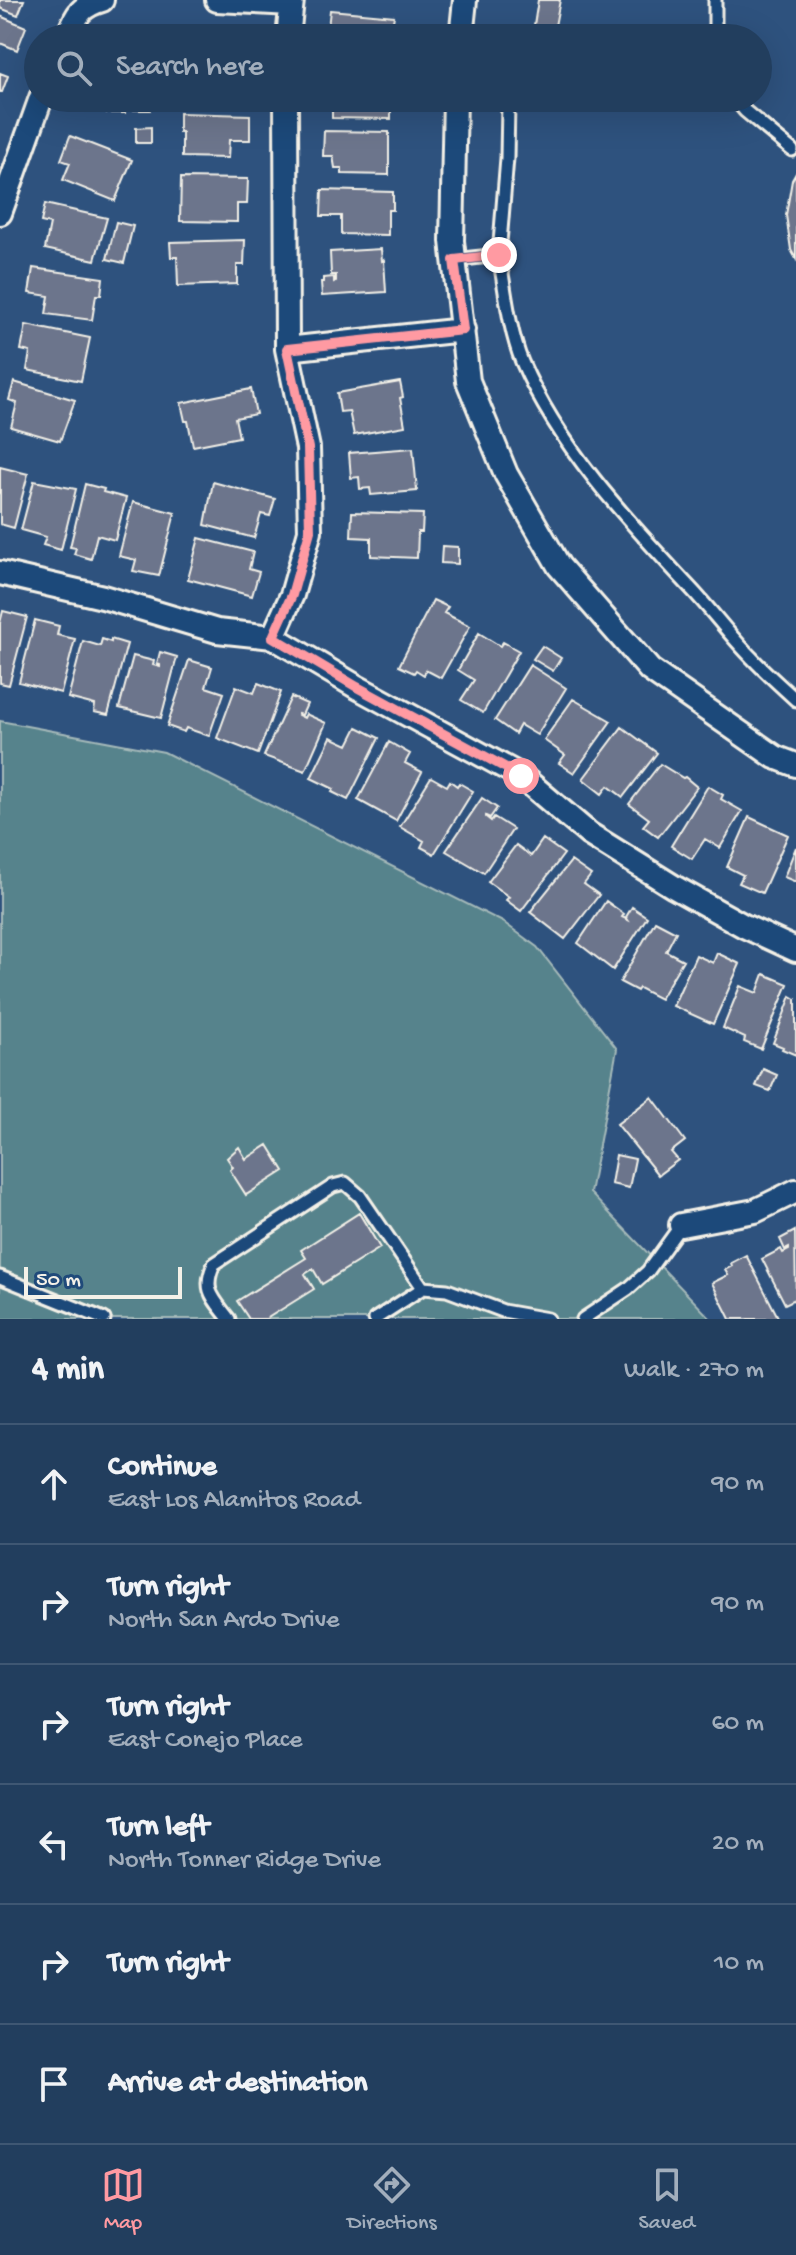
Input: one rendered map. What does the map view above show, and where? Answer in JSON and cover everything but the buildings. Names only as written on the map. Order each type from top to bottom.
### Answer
[{"type":"street","points":[[73,24],[79,11],[102,0]]},
{"type":"street","points":[[217,0],[291,2],[289,24]]},
{"type":"street","points":[[462,24],[465,0]]},
{"type":"street","points":[[0,213],[36,112]]},
{"type":"street","points":[[273,637],[292,595],[310,531],[308,448],[287,349],[286,112]]},
{"type":"street","points":[[455,112],[452,241],[468,381],[506,474],[559,566],[650,670],[775,757],[796,765]]},
{"type":"street","points":[[287,349],[463,330]]},
{"type":"street","points":[[0,573],[103,597],[217,631],[273,637],[357,687],[521,776],[589,834],[674,887],[744,926],[796,950]]},
{"type":"street","points":[[681,1225],[755,1211],[796,1191]]},
{"type":"lane","points":[[715,0],[715,24]]},
{"type":"lane","points":[[508,112],[499,255],[521,360],[553,419],[589,471],[750,657],[796,700]]},
{"type":"lane","points":[[746,112],[792,150]]},
{"type":"lane","points":[[454,260],[499,255]]},
{"type":"lane","points":[[229,1319],[209,1290],[208,1278],[214,1264],[333,1186],[345,1183],[360,1196],[423,1288]]},
{"type":"lane","points":[[583,1319],[628,1289],[648,1271],[681,1225]]},
{"type":"lane","points":[[0,1277],[104,1319]]},
{"type":"lane","points":[[375,1319],[423,1288],[447,1290],[503,1311],[548,1319]]},
{"type":"green space","points":[[0,721],[164,752],[503,922],[537,947],[617,1049],[590,1193],[711,1319],[0,1319]]},
{"type":"route","points":[[499,255],[454,260],[463,330],[287,349],[308,448],[310,531],[292,595],[273,637],[357,687],[521,776]]}]
